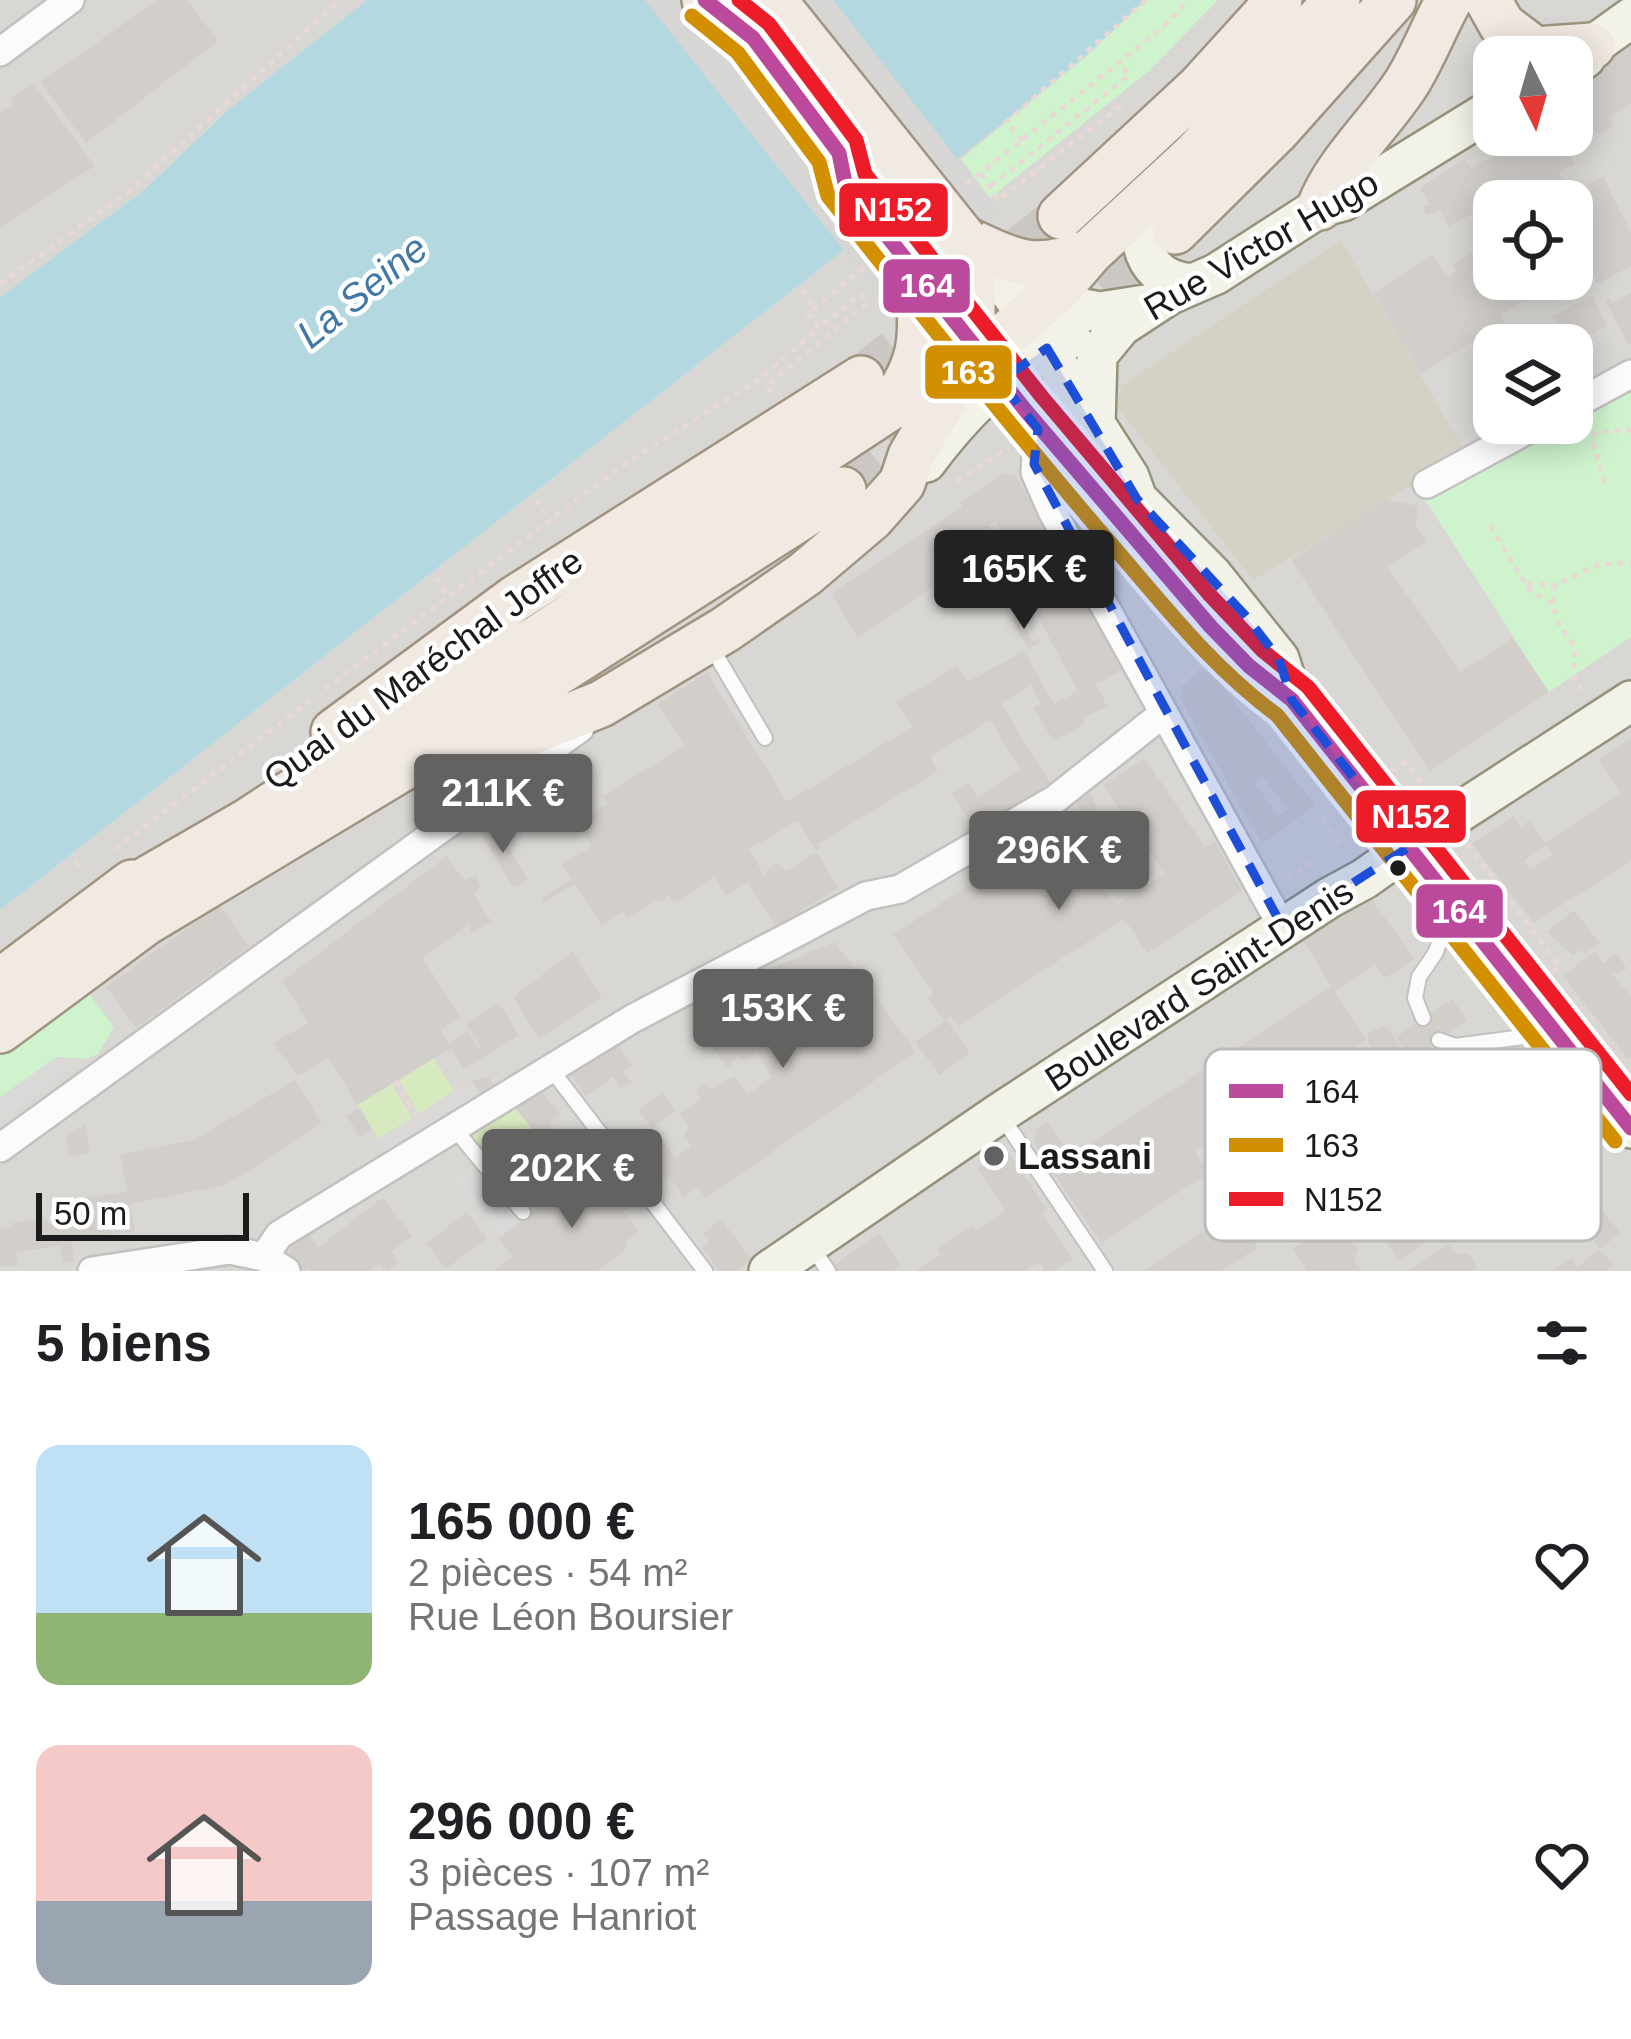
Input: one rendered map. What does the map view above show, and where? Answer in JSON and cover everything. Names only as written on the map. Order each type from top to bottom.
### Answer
[{"type":"main road","points":[[705,0],[753,38],[839,153],[845,183],[949,263],[1069,338],[1121,326]]},
{"type":"main road","points":[[773,0],[949,263],[967,368],[1038,429],[1214,629],[1265,682],[1292,700],[1568,1049]]},
{"type":"main road","points":[[1061,216],[1200,87],[1279,0]]},
{"type":"main road","points":[[949,263],[1036,266],[1090,253],[1162,214],[1337,0]]},
{"type":"main road","points":[[1192,284],[1166,278],[1146,259],[1141,228],[1276,131],[1393,0]]},
{"type":"main road","points":[[1320,206],[1329,184],[1408,80],[1449,0]]},
{"type":"main road","points":[[1488,0],[1502,26],[1514,36]]},
{"type":"main road","points":[[1593,47],[1631,18]]},
{"type":"main road","name":"Rue Victor Hugo","points":[[1095,425],[1097,355],[1121,326],[1156,302],[1244,258],[1320,206],[1343,201],[1473,121]]},
{"type":"main road","points":[[921,482],[911,456],[967,368],[1033,316],[1090,253]]},
{"type":"main road","points":[[433,750],[483,752],[601,704],[805,574],[843,488],[875,393],[913,371],[949,263]]},
{"type":"main road","points":[[1033,316],[1100,312],[1156,302]]},
{"type":"main road","points":[[1033,316],[1130,477],[1137,499],[1212,574],[1280,659],[1292,700]]},
{"type":"main road","points":[[875,393],[967,368],[1042,396],[1119,496],[1137,499]]},
{"type":"main road","name":"Quai du Maréchal Joffre","points":[[0,982],[99,877],[174,849],[516,598],[875,393]]},
{"type":"main road","points":[[99,877],[247,822],[843,488],[921,482],[958,438],[994,427],[1038,429]]},
{"type":"main road","name":"Quai du Maréchal Joffre","points":[[0,1030],[161,912],[433,750],[843,488]]},
{"type":"main road","name":"Boulevard Saint-Denis","points":[[801,1262],[1000,1113],[1617,711]]},
{"type":"main road","points":[[1601,1090],[1631,1128]]},
{"type":"street","points":[[0,52],[70,0]]},
{"type":"street","points":[[1593,395],[1631,374]]},
{"type":"street","points":[[1038,429],[1037,479],[1282,928]]},
{"type":"street","points":[[1427,484],[1501,444]]},
{"type":"street","points":[[0,1148],[583,725],[601,704]]},
{"type":"street","points":[[92,1271],[230,1250],[275,1264],[279,1235],[632,1019],[866,896],[900,889],[1054,800],[1164,713]]},
{"type":"lane","points":[[707,640],[765,738]]},
{"type":"lane","points":[[1423,1018],[1415,998],[1419,977],[1436,952],[1451,900]]},
{"type":"lane","points":[[1439,1040],[1455,1046],[1532,1034],[1557,1035]]},
{"type":"lane","points":[[551,1069],[705,1271]]},
{"type":"lane","points":[[1000,1113],[1105,1271]]},
{"type":"lane","points":[[443,1135],[523,1212]]},
{"type":"path","points":[[0,284],[128,191],[340,0]]},
{"type":"path","points":[[1022,141],[1006,122],[1146,0]]},
{"type":"path","points":[[1132,112],[1126,102],[998,200],[980,173],[1162,28],[1188,0]]},
{"type":"path","points":[[990,187],[1129,75],[1119,63]]},
{"type":"path","points":[[802,289],[815,308]]},
{"type":"path","points":[[75,862],[99,877],[448,596],[622,465],[758,380],[861,294],[867,303],[766,386],[775,398]]},
{"type":"path","points":[[808,314],[819,328]]},
{"type":"path","points":[[921,482],[1038,429]]},
{"type":"path","points":[[1604,483],[1592,437],[1597,431],[1631,430]]},
{"type":"path","points":[[536,499],[549,520]]},
{"type":"path","points":[[1490,526],[1530,591],[1552,604]]},
{"type":"path","points":[[1527,584],[1556,585],[1600,564],[1631,563]]},
{"type":"path","points":[[436,577],[448,596]]},
{"type":"path","points":[[1556,585],[1552,604],[1559,631],[1575,647],[1573,676],[1617,711]]},
{"type":"path","points":[[1181,683],[1203,662]]},
{"type":"path","points":[[1406,762],[1560,966]]},
{"type":"path","points":[[1322,818],[1339,843]]},
{"type":"path","points":[[1287,879],[1316,860]]},
{"type":"path","points":[[396,1081],[443,1135]]},
{"type":"highlighted area","points":[[1047,348],[1137,499],[1245,615],[1279,659],[1292,700],[1409,847],[1283,928],[1034,464],[1038,429],[1000,381]]},
{"type":"shaded area","points":[[0,0],[367,0],[229,109],[143,191],[0,297]]},
{"type":"shaded area","points":[[1144,0],[1631,0],[1631,1271],[0,1271],[0,910],[844,250],[1086,56]]},
{"type":"shaded area","points":[[1341,240],[1466,453],[1253,580],[1117,407],[1121,386]]},
{"type":"shaded area","points":[[57,1057],[86,1059],[0,1123],[0,1097]]},
{"type":"shaded area","points":[[472,1081],[484,1103],[390,1158],[378,1139]]},
{"type":"shaded area","points":[[534,1132],[573,1179],[499,1238],[453,1180]]},
{"type":"green space","points":[[1146,0],[1218,0],[1149,71],[990,198],[961,159],[1088,55]]},
{"type":"green space","points":[[1631,383],[1631,637],[1549,692],[1422,495],[1517,444],[1593,444],[1593,403]]},
{"type":"green space","points":[[86,990],[114,1027],[98,1054],[86,1059],[57,1057],[0,1097],[0,1054]]},
{"type":"green space","points":[[434,1058],[454,1091],[419,1114],[399,1080]]},
{"type":"green space","points":[[392,1084],[412,1118],[378,1139],[357,1105]]},
{"type":"green space","points":[[511,1103],[534,1132],[490,1159],[467,1129]]},
{"type":"water","name":"La Seine","points":[[367,0],[1144,0],[1086,56],[844,250],[0,910],[0,297],[143,191],[229,109]]},
{"type":"pier","points":[[645,0],[833,0],[999,212],[885,302]]},
{"type":"building","points":[[158,0],[187,0],[218,41],[86,143],[40,82]]},
{"type":"building","points":[[1631,45],[1631,104],[1609,117],[1614,126],[1594,136],[1593,134],[1593,71]]},
{"type":"building","points":[[33,83],[95,166],[0,227],[0,112]]},
{"type":"building","points":[[1494,156],[1571,156],[1575,164],[1559,173],[1563,180],[1473,180],[1473,213],[1449,227],[1440,210],[1427,215],[1422,208],[1429,204],[1420,188],[1465,158],[1471,168]]},
{"type":"building","points":[[1603,177],[1631,232],[1631,266],[1597,284],[1593,276],[1593,182]]},
{"type":"building","points":[[1433,254],[1448,277],[1457,271],[1453,265],[1473,256],[1473,300],[1525,300],[1500,314],[1502,324],[1473,324],[1473,342],[1420,374],[1374,294]]},
{"type":"building","points":[[1631,293],[1628,345],[1605,300],[1612,303]]},
{"type":"building","points":[[1593,297],[1608,326],[1593,334],[1593,324],[1558,324],[1553,316]]},
{"type":"building","points":[[1003,473],[1016,476],[1122,670],[1096,684],[1107,706],[1054,742],[1033,708],[1041,703],[1031,685],[1001,703],[1050,783],[1034,794],[1027,808],[977,834],[952,793],[968,782],[978,798],[1020,770],[990,720],[930,757],[938,771],[818,844],[821,848],[816,851],[839,888],[775,926],[748,883],[726,895],[715,877],[674,903],[669,895],[627,919],[623,912],[601,925],[575,884],[543,903],[541,898],[572,879],[562,864],[592,846],[576,820],[608,804],[603,796],[684,746],[658,704],[707,672],[787,802],[912,727],[897,702],[957,666],[967,682],[1024,651],[1054,704],[1078,691],[1020,584],[1028,580],[995,521],[989,524],[993,534],[979,541],[986,542],[1010,590],[1004,593],[984,552],[858,637],[831,594],[962,507],[960,502]],"holes":[[[798,821],[816,851],[786,871],[776,863],[764,875],[749,849]]]},
{"type":"building","points":[[1384,499],[1419,506],[1415,524],[1427,542],[1388,567],[1460,672],[1512,638],[1549,692],[1430,771],[1291,560]]},
{"type":"building","points":[[1020,613],[1031,642],[1038,638],[1040,643],[1028,649],[1011,618]]},
{"type":"building","points":[[1201,671],[1211,672],[1315,805],[1262,844],[1180,698],[1183,687]],"holes":[[[1262,776],[1288,809],[1278,816],[1254,782]]]},
{"type":"building","points":[[1631,739],[1631,861],[1534,923],[1472,844],[1513,816],[1520,827],[1530,820],[1548,841],[1621,793],[1599,760]],"holes":[[[1547,846],[1553,855],[1530,869],[1524,860]]]},
{"type":"building","points":[[1145,758],[1205,847],[1215,841],[1242,891],[1147,953],[1124,918],[959,1026],[951,1016],[946,1019],[970,1053],[939,1075],[915,1042],[944,1021],[928,998],[934,993],[893,935],[981,877],[991,892],[1030,867],[1024,857],[1034,851],[1041,856],[1060,844],[1086,884],[1096,877],[1116,906],[1165,874],[1103,785]]},
{"type":"building","points":[[1090,794],[1098,808],[1085,816],[1076,802]]},
{"type":"building","points":[[492,823],[528,879],[514,888],[479,832]]},
{"type":"building","points":[[447,856],[464,880],[476,876],[481,887],[473,893],[491,921],[472,933],[468,925],[423,958],[460,1017],[441,1029],[448,1043],[468,1031],[482,1048],[466,1023],[498,1002],[519,1035],[464,1069],[451,1048],[357,1105],[328,1057],[298,1076],[273,1043],[308,1023],[282,981]]},
{"type":"building","points":[[1368,894],[1415,959],[1385,978],[1376,965],[1335,992],[1367,1039],[1352,1049],[1235,1049],[1331,986],[1301,938]]},
{"type":"building","points":[[219,905],[249,946],[136,1028],[106,987]]},
{"type":"building","points":[[1574,910],[1600,943],[1573,956],[1547,931]]},
{"type":"building","points":[[835,942],[916,1052],[706,1198],[697,1187],[684,1197],[668,1176],[655,1187],[632,1155],[657,1134],[675,1158],[691,1146],[683,1136],[689,1127],[679,1114],[701,1099],[696,1090],[706,1083],[712,1090],[734,1076],[748,1094],[772,1077],[757,1052],[744,1062],[738,1055],[728,1068],[710,1044],[738,1025],[730,1013],[782,982],[771,968]]},
{"type":"building","points":[[573,951],[602,998],[539,1038],[513,997]]},
{"type":"building","points":[[1595,951],[1604,963],[1617,953],[1627,969],[1613,974],[1631,997],[1628,1059],[1563,976]]},
{"type":"building","points":[[1453,999],[1467,1021],[1425,1049],[1404,1049],[1396,1037]]},
{"type":"building","points":[[1387,1027],[1401,1049],[1373,1049],[1368,1034]]},
{"type":"building","points":[[614,1040],[632,1064],[623,1071],[631,1082],[621,1088],[613,1077],[586,1096],[566,1069]]},
{"type":"building","points":[[1205,1069],[1205,1145],[1195,1152],[1205,1176],[1101,1243],[1039,1152],[1034,1141],[1037,1128],[1048,1121],[1071,1157]]},
{"type":"building","points":[[488,1076],[499,1094],[484,1103],[472,1081]]},
{"type":"building","points":[[295,1080],[322,1124],[226,1185],[130,1204],[135,1231],[71,1241],[74,1261],[63,1263],[60,1246],[16,1252],[18,1265],[0,1267],[0,1229],[47,1218],[48,1223],[68,1220],[66,1201],[127,1191],[120,1154],[194,1140]]},
{"type":"building","points":[[538,1087],[560,1114],[549,1123],[555,1137],[545,1144],[511,1103]]},
{"type":"building","points":[[663,1093],[675,1111],[652,1128],[638,1110]]},
{"type":"building","points":[[360,1108],[372,1129],[360,1137],[347,1116]]},
{"type":"building","points":[[86,1123],[90,1153],[69,1157],[66,1137]]},
{"type":"building","points":[[1006,1148],[1072,1259],[1054,1271],[1045,1271],[1039,1262],[1025,1271],[915,1271],[973,1225],[976,1230],[1005,1211],[977,1168]]},
{"type":"building","points":[[609,1174],[633,1205],[623,1212],[639,1232],[624,1243],[628,1247],[598,1271],[494,1271],[512,1256],[499,1238],[573,1179],[585,1194]]},
{"type":"building","points":[[383,1197],[412,1236],[391,1252],[399,1262],[387,1271],[379,1264],[370,1271],[304,1271],[290,1254],[295,1235],[304,1229],[319,1247]]},
{"type":"building","points":[[1601,1208],[1620,1233],[1600,1249],[1594,1241],[1601,1241]]},
{"type":"building","points":[[467,1212],[487,1238],[446,1269],[426,1243]]},
{"type":"building","points":[[721,1219],[752,1260],[737,1271],[719,1271],[702,1248],[709,1242],[702,1234]]},
{"type":"building","points":[[1205,1230],[1205,1241],[1254,1241],[1258,1247],[1221,1271],[1144,1271]]},
{"type":"building","points":[[879,1233],[901,1265],[893,1271],[835,1271],[832,1267]]},
{"type":"building","points":[[1304,1241],[1352,1241],[1358,1249],[1354,1259],[1362,1271],[1307,1271],[1292,1249]]},
{"type":"building","points":[[1386,1241],[1426,1241],[1398,1262]]},
{"type":"building","points":[[1449,1244],[1457,1254],[1468,1253],[1477,1267],[1473,1271],[1407,1271]]},
{"type":"building","points":[[1599,1250],[1615,1265],[1607,1271],[1553,1271],[1571,1258],[1577,1267]]},
{"type":"tunnel","points":[[861,379],[1061,216]]},
{"type":"tunnel","points":[[1049,329],[1175,231]]},
{"type":"tunnel","points":[[843,490],[935,418]]},
{"type":"transit line","name":"164","points":[[705,0],[753,38],[839,153],[845,183],[1026,411],[1211,627],[1292,700],[1568,1049]]},
{"type":"transit line","name":"N152","points":[[739,0],[769,24],[856,140],[865,174],[1042,397],[1208,593],[1263,651],[1308,687],[1595,1049]]},
{"type":"transit line","name":"163","points":[[692,16],[738,53],[819,162],[828,196],[1007,420],[1193,638],[1277,715],[1542,1049]]},
{"type":"transit line","name":"N152","points":[[1601,1056],[1631,1094]]},
{"type":"transit line","name":"164","points":[[1601,1090],[1631,1128]]},
{"type":"transit line","name":"163","points":[[1601,1123],[1615,1141]]},
{"type":"place","name":"Lassani","points":[[994,1156]]}]
